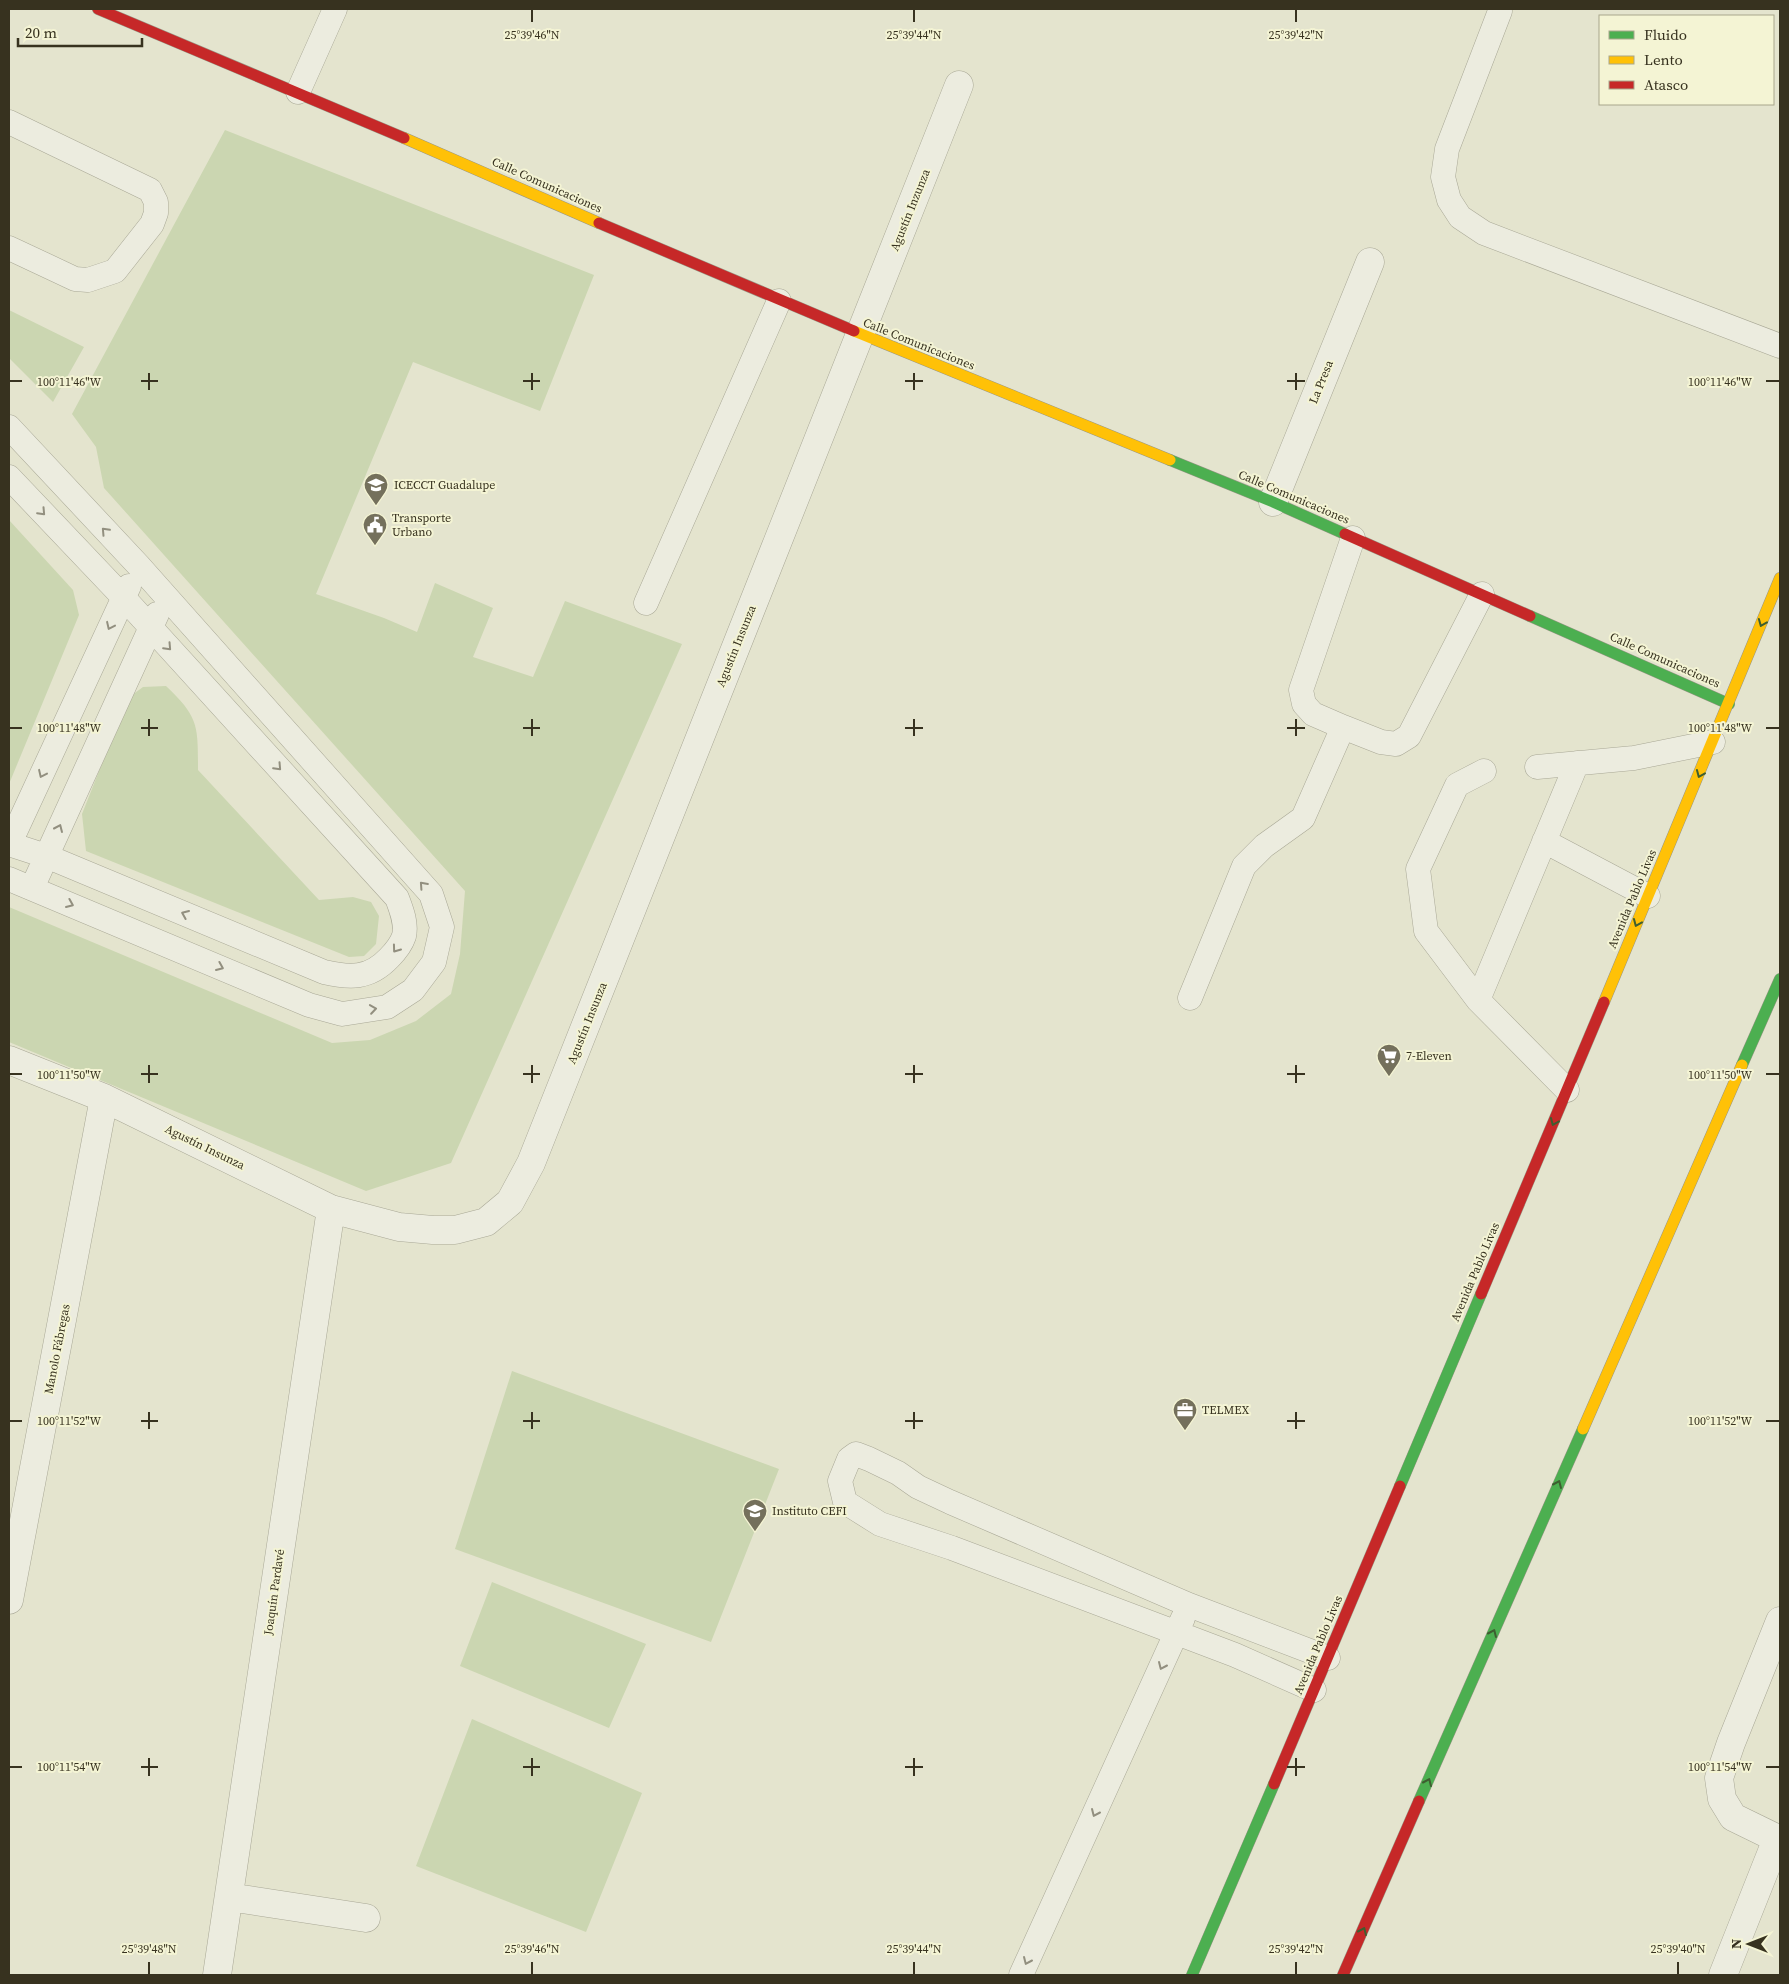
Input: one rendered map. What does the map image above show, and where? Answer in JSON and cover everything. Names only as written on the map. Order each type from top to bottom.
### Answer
[{"type":"main road","name":"Calle Comunicaciones","points":[[98,9],[298,92],[779,301],[1272,502],[1729,704]]},
{"type":"main road","name":"Avenida Pablo Livas","points":[[1192,1975],[1328,1658],[1729,704],[1780,578]]},
{"type":"main road","points":[[1343,1975],[1780,979]]},
{"type":"street","name":"Agustín Inzunza","points":[[860,335],[960,85]]},
{"type":"street","name":"La Presa","points":[[1272,502],[1370,262]]},
{"type":"street","name":"Agustín Insunza","points":[[9,1060],[104,1098],[331,1209],[399,1227],[455,1230],[486,1222],[510,1202],[531,1163],[860,335]]},
{"type":"street","name":"Manolo Fábregas","points":[[9,1600],[104,1098]]},
{"type":"street","name":"Joaquín Pardavé","points":[[217,1975],[331,1209]]},
{"type":"street","points":[[1724,1975],[1779,1840],[1733,1817],[1722,1799],[1719,1778],[1780,1621]]},
{"type":"street","points":[[229,1897],[366,1918]]},
{"type":"lane","points":[[298,92],[335,9]]},
{"type":"lane","points":[[1500,11],[1447,149],[1443,177],[1449,200],[1460,217],[1484,233],[1780,346]]},
{"type":"lane","points":[[9,122],[150,190],[156,202],[156,213],[152,224],[115,271],[88,280],[75,279],[9,248]]},
{"type":"lane","points":[[646,603],[779,301]]},
{"type":"lane","points":[[9,427],[139,566],[431,894],[442,928],[434,962],[413,990],[387,1007],[342,1014],[309,1005],[9,879]]},
{"type":"lane","points":[[9,477],[124,598],[397,898],[404,919],[404,935],[397,949],[380,968],[362,976],[342,976],[324,972],[46,856],[9,844],[124,598],[139,566]]},
{"type":"lane","points":[[1353,538],[1301,690],[1304,704],[1313,714],[1381,742],[1396,744],[1409,736],[1482,594]]},
{"type":"lane","points":[[32,888],[165,596]]},
{"type":"lane","points":[[1190,998],[1244,866],[1264,846],[1303,818],[1343,727]]},
{"type":"lane","points":[[1537,767],[1634,758],[1713,742]]},
{"type":"lane","points":[[1478,1000],[1577,764]]},
{"type":"lane","points":[[1484,771],[1457,785],[1418,869],[1426,931],[1478,1000],[1567,1090]]},
{"type":"lane","points":[[1544,841],[1648,896]]},
{"type":"lane","points":[[1314,1690],[1235,1655],[873,1520],[845,1502],[840,1481],[849,1459],[856,1454],[869,1459],[898,1473],[918,1487],[950,1502],[1189,1605],[1328,1658]]},
{"type":"lane","points":[[1021,1975],[1189,1605]]},
{"type":"green space","points":[[225,130],[594,275],[540,411],[413,362],[316,594],[417,632],[435,583],[493,608],[473,657],[533,677],[565,601],[682,644],[451,1163],[366,1191],[9,1042],[9,907],[332,1043],[370,1040],[416,1021],[451,994],[460,954],[465,891],[104,488],[96,447],[72,414]]},
{"type":"green space","points":[[9,310],[84,347],[53,402],[9,358]]},
{"type":"green space","points":[[9,520],[73,590],[79,615],[9,784]]},
{"type":"green space","points":[[166,686],[191,715],[197,732],[198,770],[319,900],[353,897],[371,902],[379,916],[376,944],[364,956],[349,957],[86,851],[82,814],[128,698],[143,687]]},
{"type":"green space","points":[[512,1371],[779,1469],[711,1642],[455,1549]]},
{"type":"green space","points":[[492,1582],[646,1644],[609,1728],[460,1666]]},
{"type":"green space","points":[[472,1719],[642,1793],[586,1932],[416,1866]]},
{"type":"traffic: fast","points":[[1170,460],[1345,534]]},
{"type":"traffic: fast","points":[[1530,616],[1729,704]]},
{"type":"traffic: fast","points":[[1742,1065],[1780,979]]},
{"type":"traffic: fast","points":[[1400,1486],[1481,1294]]},
{"type":"traffic: fast","points":[[1419,1801],[1583,1429]]},
{"type":"traffic: fast","points":[[1192,1975],[1274,1784]]},
{"type":"traffic: slow","points":[[404,138],[599,223]]},
{"type":"traffic: slow","points":[[854,331],[1170,460]]},
{"type":"traffic: slow","points":[[1604,1002],[1780,578]]},
{"type":"traffic: slow","points":[[1583,1429],[1742,1065]]},
{"type":"traffic: jam","points":[[98,9],[404,138]]},
{"type":"traffic: jam","points":[[599,223],[854,331]]},
{"type":"traffic: jam","points":[[1345,534],[1530,616]]},
{"type":"traffic: jam","points":[[1481,1294],[1604,1002]]},
{"type":"traffic: jam","points":[[1274,1784],[1400,1486]]},
{"type":"traffic: jam","points":[[1343,1975],[1419,1801]]},
{"type":"place","name":"ICECCT Guadalupe","points":[[376,506]]},
{"type":"place","name":"Transporte Urbano","points":[[375,546]]},
{"type":"place","name":"7-Eleven","points":[[1389,1077]]},
{"type":"place","name":"TELMEX","points":[[1185,1431]]},
{"type":"place","name":"Instituto CEFI","points":[[755,1532]]}]
